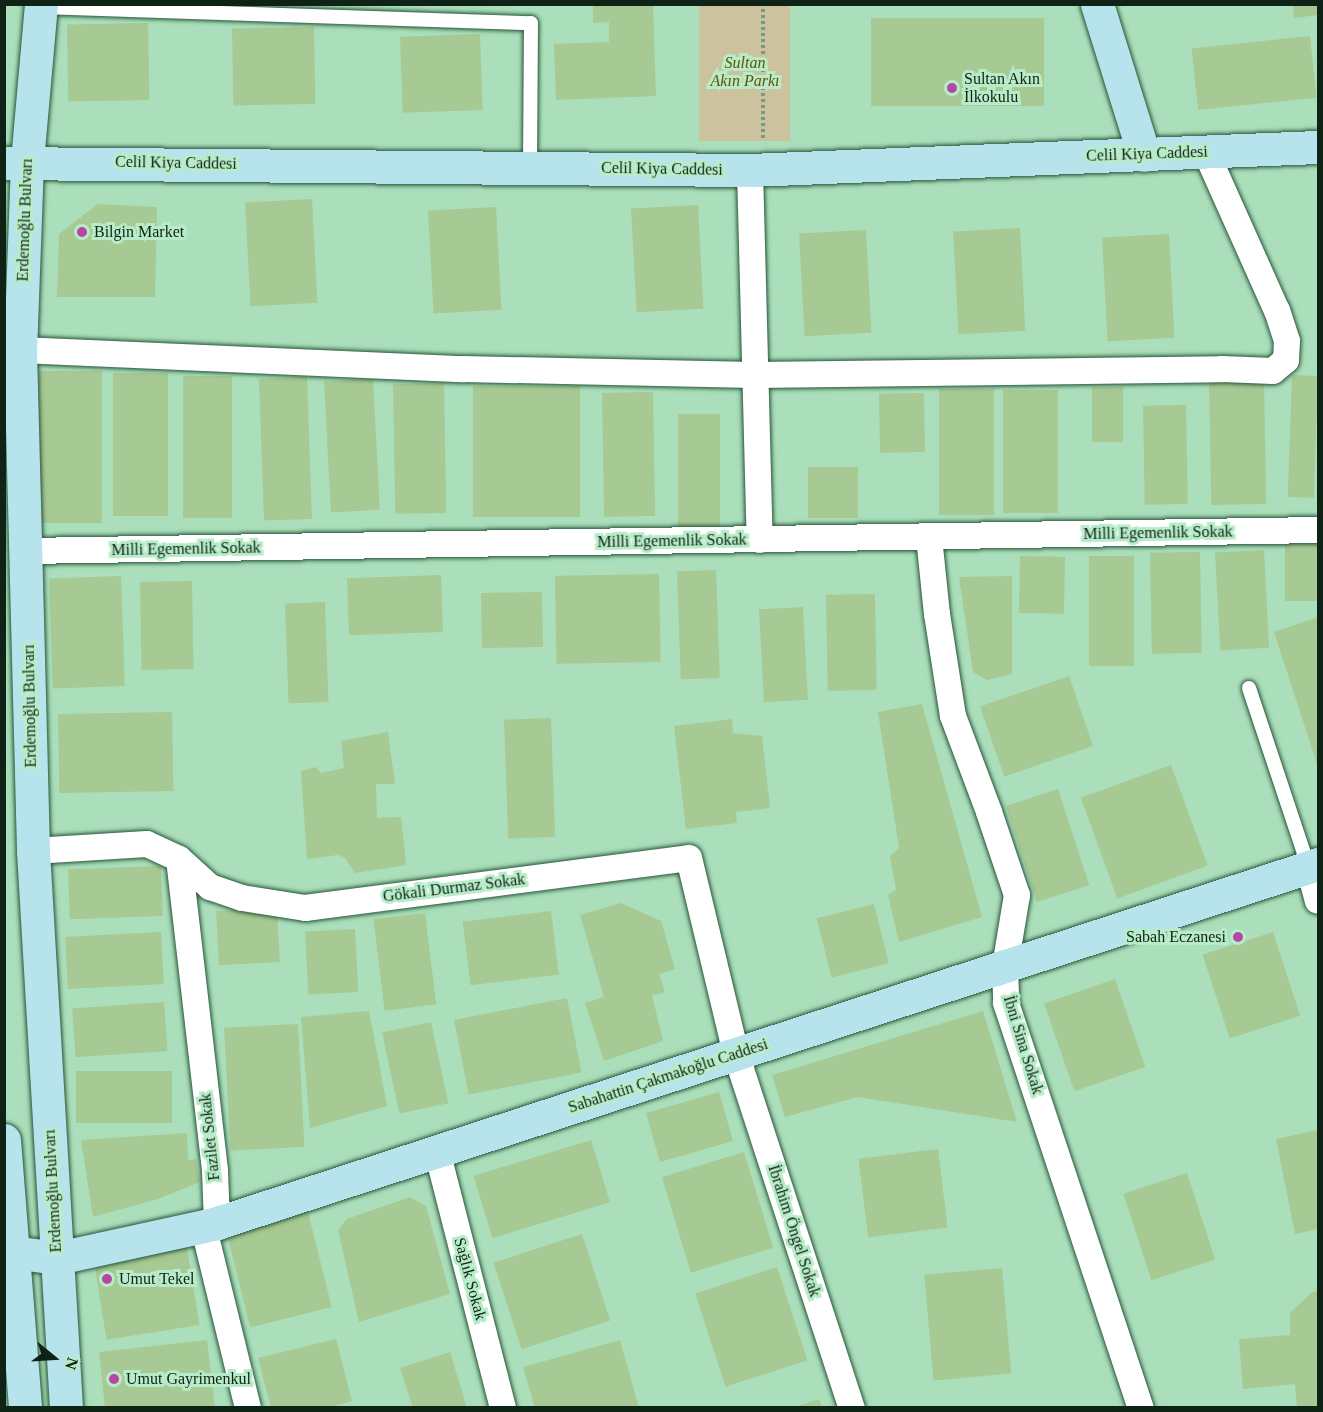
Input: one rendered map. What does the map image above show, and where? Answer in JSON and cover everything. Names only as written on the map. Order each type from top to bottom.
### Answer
[{"type":"street","points":[[1097,4],[1144,154]]},
{"type":"street","name":"Erdemoğlu Bulvarı","points":[[40,6],[16,163],[33,851],[66,1407]]},
{"type":"street","name":"Celil Kiya Caddesi","points":[[16,163],[756,170],[1318,147]]},
{"type":"street","points":[[20,350],[463,369],[754,375],[1273,370],[1286,360],[1287,341],[1277,311],[1206,152]]},
{"type":"street","points":[[756,170],[754,375],[760,540]]},
{"type":"street","name":"Milli Egemenlik Sokak","points":[[26,552],[1318,530]]},
{"type":"street","name":"İbni Sina Sokak","points":[[930,537],[937,615],[952,716],[989,812],[1017,895],[1005,967],[1006,1003],[1141,1407]]},
{"type":"street","name":"Gökali Durmaz Sokak","points":[[33,851],[147,844],[179,859],[210,887],[242,898],[304,908],[690,858],[736,1054]]},
{"type":"street","name":"Fazilet Sokak","points":[[179,859],[215,1171],[217,1223],[206,1237],[248,1407]]},
{"type":"street","points":[[1314,866],[1318,901]]},
{"type":"street","name":"Sabahattin Çakmakoğlu Caddesi","points":[[12,1252],[57,1258],[217,1223],[1314,866]]},
{"type":"street","name":"İbrahim Öngel Sokak","points":[[736,1054],[852,1407]]},
{"type":"street","points":[[4,1140],[25,1407]]},
{"type":"street","name":"Sağlık Sokak","points":[[437,1151],[503,1407]]},
{"type":"lane","points":[[40,6],[531,22],[530,167]]},
{"type":"lane","points":[[1249,688],[1314,866]]},
{"type":"path","points":[[756,170],[763,4]]},
{"type":"green space","name":"Sultan Akın Parkı","points":[[699,5],[790,5],[790,141],[699,141]]},
{"type":"building","points":[[593,4],[653,4],[656,96],[556,100],[554,44],[609,42],[609,22],[593,23]]},
{"type":"building","points":[[1293,4],[1318,4],[1318,15],[1294,18]]},
{"type":"building","points":[[871,18],[1044,18],[1044,106],[871,106]]},
{"type":"building","points":[[148,23],[149,100],[68,101],[67,24]]},
{"type":"building","points":[[314,27],[315,104],[233,105],[232,28]]},
{"type":"building","points":[[480,34],[483,110],[403,113],[400,37]]},
{"type":"building","points":[[1310,36],[1316,98],[1198,110],[1192,48]]},
{"type":"building","points":[[312,199],[317,303],[251,306],[245,203]]},
{"type":"building","points":[[98,204],[157,207],[155,297],[57,297],[59,234]]},
{"type":"building","points":[[698,205],[703,309],[637,312],[631,209]]},
{"type":"building","points":[[496,207],[501,310],[433,313],[428,211]]},
{"type":"building","points":[[1020,228],[1025,331],[958,334],[953,232]]},
{"type":"building","points":[[866,230],[871,333],[804,336],[799,234]]},
{"type":"building","points":[[1169,234],[1174,338],[1108,341],[1102,238]]},
{"type":"building","points":[[36,371],[102,371],[102,523],[36,523]]},
{"type":"building","points":[[113,373],[168,373],[168,516],[113,516]]},
{"type":"building","points":[[1292,375],[1318,376],[1314,498],[1288,497]]},
{"type":"building","points":[[183,376],[232,376],[232,518],[183,518]]},
{"type":"building","points":[[307,377],[312,519],[264,521],[259,379]]},
{"type":"building","points":[[1264,378],[1266,504],[1211,505],[1209,379]]},
{"type":"building","points":[[373,379],[380,510],[331,512],[324,382]]},
{"type":"building","points":[[444,383],[446,513],[395,514],[393,384]]},
{"type":"building","points":[[473,386],[580,386],[580,517],[473,517]]},
{"type":"building","points":[[1092,387],[1123,387],[1123,442],[1092,442]]},
{"type":"building","points":[[939,389],[994,389],[994,515],[939,515]]},
{"type":"building","points":[[1003,390],[1058,390],[1058,513],[1003,513]]},
{"type":"building","points":[[653,392],[655,516],[604,517],[602,393]]},
{"type":"building","points":[[924,393],[925,452],[880,453],[879,394]]},
{"type":"building","points":[[1186,405],[1188,504],[1145,505],[1143,406]]},
{"type":"building","points":[[678,414],[720,414],[720,532],[678,532]]},
{"type":"building","points":[[808,467],[858,467],[858,518],[808,518]]},
{"type":"building","points":[[1285,541],[1318,541],[1318,601],[1285,601]]},
{"type":"building","points":[[1264,550],[1269,648],[1220,650],[1215,553]]},
{"type":"building","points":[[1200,552],[1202,653],[1152,654],[1150,553]]},
{"type":"building","points":[[1020,556],[1065,557],[1064,614],[1019,613]]},
{"type":"building","points":[[1089,556],[1134,556],[1134,666],[1089,666]]},
{"type":"building","points":[[716,570],[720,678],[681,679],[677,571]]},
{"type":"building","points":[[659,574],[661,662],[557,664],[555,576]]},
{"type":"building","points":[[441,575],[443,632],[349,635],[347,578]]},
{"type":"building","points":[[121,576],[125,686],[53,688],[49,579]]},
{"type":"building","points":[[1012,576],[1012,674],[987,680],[973,672],[959,577]]},
{"type":"building","points":[[192,581],[194,669],[142,670],[140,582]]},
{"type":"building","points":[[542,592],[543,647],[482,648],[481,593]]},
{"type":"building","points":[[875,594],[877,690],[828,691],[826,595]]},
{"type":"building","points":[[325,602],[328,702],[289,703],[285,603]]},
{"type":"building","points":[[803,607],[808,700],[764,702],[759,609]]},
{"type":"building","points":[[1318,617],[1318,767],[1274,632]]},
{"type":"building","points":[[1069,676],[1093,746],[1004,777],[980,707]]},
{"type":"building","points":[[922,704],[982,917],[899,942],[888,895],[896,890],[890,856],[899,848],[878,712]]},
{"type":"building","points":[[172,712],[173,791],[59,793],[58,714]]},
{"type":"building","points":[[551,718],[555,837],[508,839],[504,720]]},
{"type":"building","points":[[732,719],[733,733],[762,736],[770,808],[736,812],[737,823],[686,829],[674,726]]},
{"type":"building","points":[[388,732],[395,784],[376,784],[377,818],[401,817],[406,865],[355,873],[345,858],[338,855],[307,859],[301,771],[316,767],[321,773],[344,768],[341,741]]},
{"type":"building","points":[[1171,765],[1208,866],[1117,898],[1081,798]]},
{"type":"building","points":[[1058,789],[1089,885],[1037,902],[1006,806]]},
{"type":"building","points":[[161,866],[163,916],[70,919],[68,869]]},
{"type":"building","points":[[621,903],[661,921],[675,969],[659,974],[665,993],[652,995],[663,1041],[604,1061],[585,1003],[604,997],[580,915]]},
{"type":"building","points":[[874,904],[889,963],[832,977],[817,918]]},
{"type":"building","points":[[277,908],[280,962],[219,965],[216,911]]},
{"type":"building","points":[[551,911],[559,975],[470,985],[463,922]]},
{"type":"building","points":[[425,913],[436,1004],[385,1011],[373,919]]},
{"type":"building","points":[[355,929],[358,992],[308,995],[305,932]]},
{"type":"building","points":[[161,932],[164,984],[68,989],[65,937]]},
{"type":"building","points":[[1273,932],[1300,1016],[1230,1039],[1203,955]]},
{"type":"building","points":[[1115,979],[1145,1067],[1074,1091],[1044,1003]]},
{"type":"building","points":[[567,998],[582,1073],[469,1095],[454,1020]]},
{"type":"building","points":[[164,1002],[167,1051],[76,1057],[72,1008]]},
{"type":"building","points":[[369,1011],[387,1106],[310,1128],[301,1017]]},
{"type":"building","points":[[983,1011],[1017,1122],[858,1097],[785,1117],[772,1075]]},
{"type":"building","points":[[431,1022],[448,1103],[399,1114],[382,1032]]},
{"type":"building","points":[[298,1024],[304,1147],[231,1151],[224,1028]]},
{"type":"building","points":[[76,1071],[172,1071],[172,1123],[76,1123]]},
{"type":"building","points":[[719,1092],[733,1141],[660,1162],[646,1113]]},
{"type":"building","points":[[1318,1130],[1318,1229],[1295,1234],[1276,1139]]},
{"type":"building","points":[[187,1133],[188,1160],[196,1159],[200,1182],[158,1199],[93,1217],[81,1140]]},
{"type":"building","points":[[591,1140],[610,1202],[492,1238],[473,1176]]},
{"type":"building","points":[[938,1149],[948,1227],[868,1237],[859,1159]]},
{"type":"building","points":[[744,1152],[773,1248],[691,1273],[662,1177]]},
{"type":"building","points":[[1187,1173],[1215,1260],[1151,1280],[1123,1194]]},
{"type":"building","points":[[410,1197],[426,1206],[450,1294],[359,1322],[338,1230],[347,1219]]},
{"type":"building","points":[[308,1212],[332,1307],[250,1327],[226,1232]]},
{"type":"building","points":[[582,1234],[610,1321],[522,1349],[494,1263]]},
{"type":"building","points":[[187,1247],[199,1325],[107,1340],[94,1262]]},
{"type":"building","points":[[777,1267],[807,1360],[725,1387],[695,1294]]},
{"type":"building","points":[[1002,1268],[1011,1374],[934,1380],[924,1275]]},
{"type":"building","points":[[1318,1291],[1318,1408],[1297,1408],[1295,1384],[1243,1389],[1239,1339],[1290,1335],[1290,1313],[1312,1292]]},
{"type":"building","points":[[336,1339],[352,1401],[328,1408],[271,1408],[258,1358]]},
{"type":"building","points":[[207,1340],[215,1408],[105,1408],[99,1352]]},
{"type":"building","points":[[620,1340],[639,1408],[535,1408],[523,1367]]},
{"type":"building","points":[[450,1352],[467,1408],[413,1408],[400,1368]]},
{"type":"building","points":[[819,1399],[822,1408],[796,1408],[796,1407]]},
{"type":"place","name":"Sultan Akın İlkokulu","points":[[952,88]]},
{"type":"place","name":"Bilgin Market","points":[[82,232]]},
{"type":"place","name":"Sabah Eczanesi","points":[[1238,937]]},
{"type":"place","name":"Umut Tekel","points":[[107,1279]]},
{"type":"place","name":"Umut Gayrimenkul","points":[[114,1379]]}]
